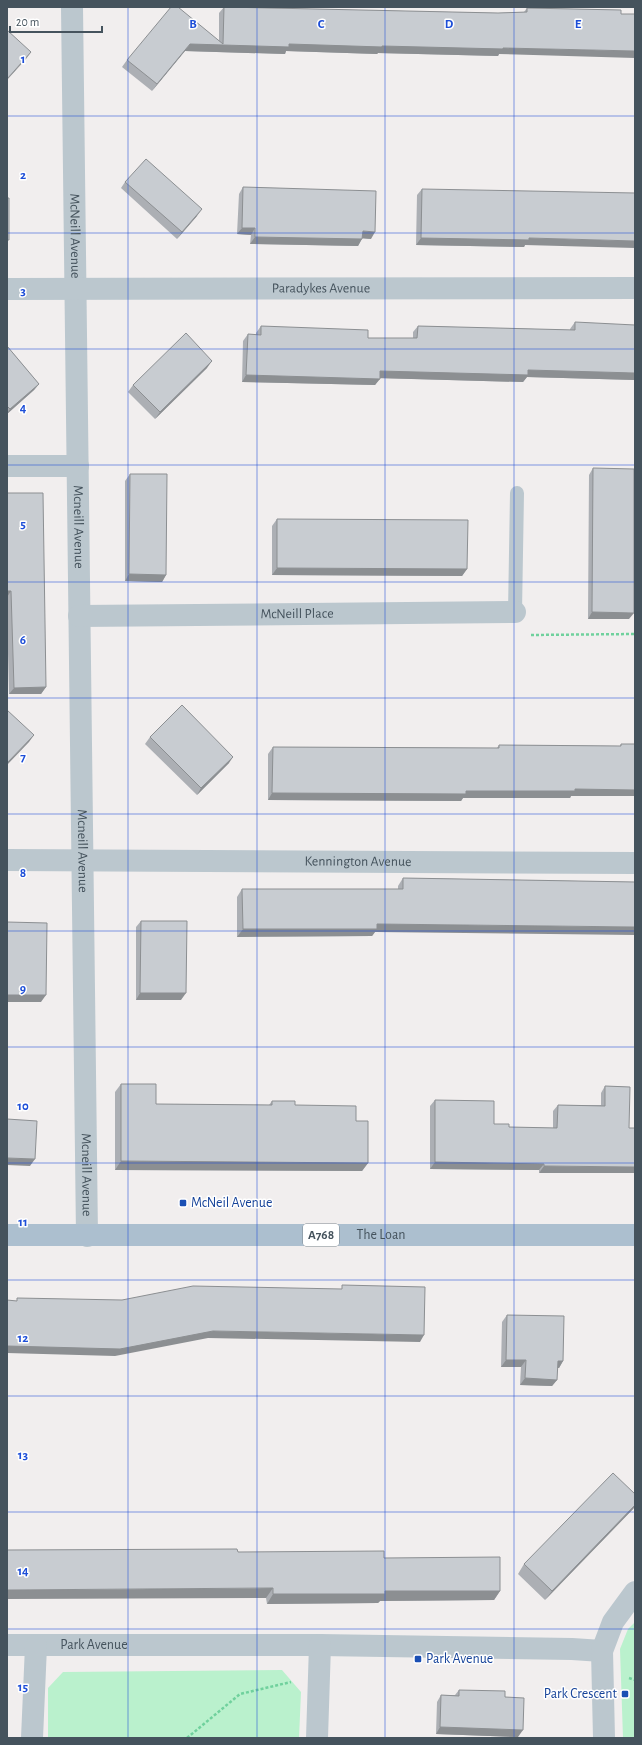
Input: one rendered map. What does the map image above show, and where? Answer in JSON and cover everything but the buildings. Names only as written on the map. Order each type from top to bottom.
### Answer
[{"type":"main road","name":"The Loan","points":[[7,1235],[635,1235]]},
{"type":"street","name":"McNeill Avenue","points":[[72,7],[78,466]]},
{"type":"street","name":"Paradykes Avenue","points":[[7,289],[635,288]]},
{"type":"street","points":[[7,466],[78,466]]},
{"type":"street","name":"Mcneill Avenue","points":[[78,466],[87,1236]]},
{"type":"street","name":"McNeill Place","points":[[79,616],[515,612]]},
{"type":"street","name":"Kennington Avenue","points":[[7,860],[635,863]]},
{"type":"street","points":[[604,1738],[602,1651],[613,1622],[635,1592]]},
{"type":"street","name":"Park Avenue","points":[[7,1645],[320,1646],[572,1649],[602,1651]]},
{"type":"street","points":[[32,1738],[36,1646]]},
{"type":"street","points":[[317,1738],[320,1646]]},
{"type":"lane","points":[[515,612],[516,493]]},
{"type":"path","points":[[515,612],[531,635],[635,634]]},
{"type":"path","points":[[188,1738],[240,1694],[319,1675]]},
{"type":"green space","points":[[635,1622],[635,1738],[623,1738],[620,1649],[628,1629]]},
{"type":"green space","points":[[282,1670],[301,1692],[299,1738],[48,1738],[48,1688],[63,1672]]},
{"type":"place","name":"McNeil Avenue","points":[[183,1203]]},
{"type":"place","name":"Park Avenue","points":[[418,1659]]},
{"type":"place","name":"Park Crescent","points":[[625,1694]]}]
